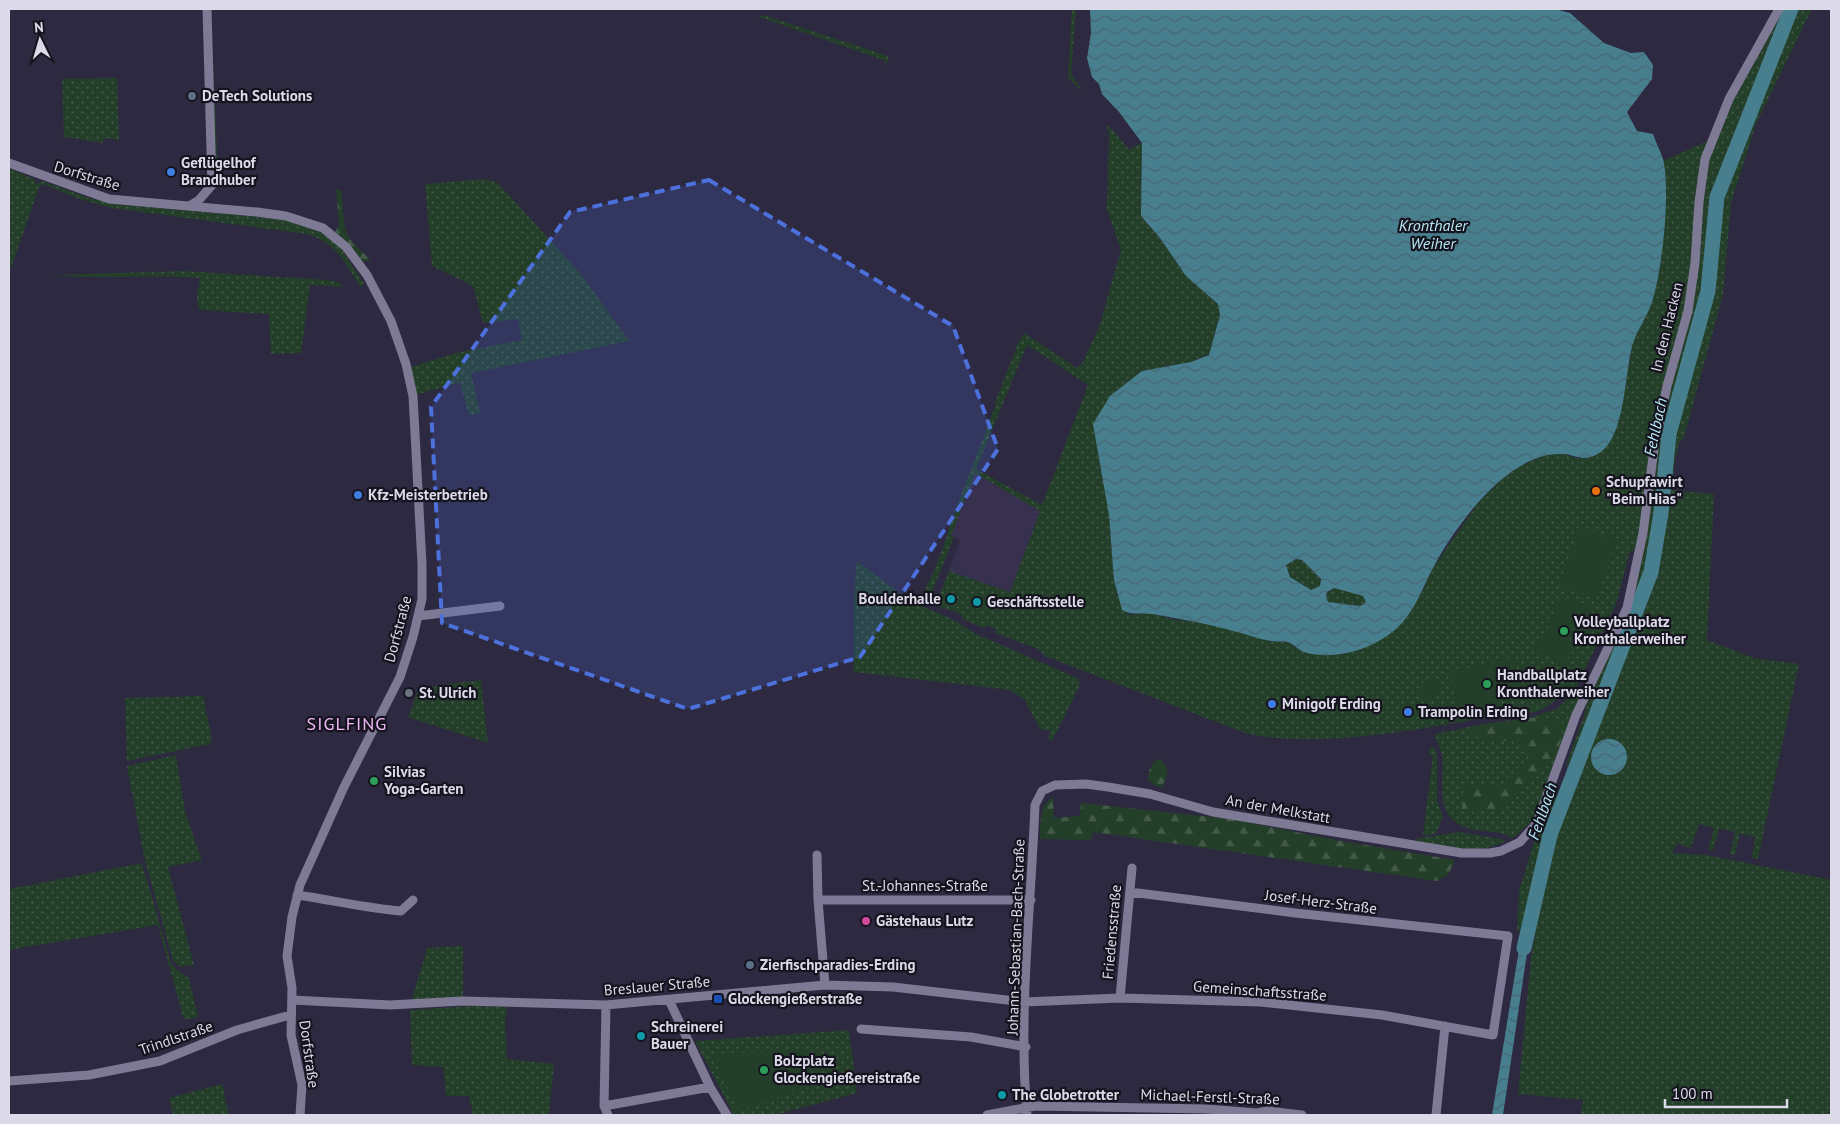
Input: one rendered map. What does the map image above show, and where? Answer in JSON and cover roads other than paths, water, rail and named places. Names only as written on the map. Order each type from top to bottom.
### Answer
[{"type":"street","points":[[189,206],[199,200],[212,185],[207,9]]},
{"type":"street","name":"In den Hacken","points":[[1511,846],[1528,836],[1537,823],[1576,715],[1627,608],[1643,534],[1654,449],[1667,386],[1690,302],[1705,159],[1729,98],[1779,9]]},
{"type":"street","name":"Dorfstraße","points":[[9,163],[109,199],[257,212],[314,223],[340,242],[372,283],[391,321],[406,364],[413,396],[423,578],[418,616],[400,677],[344,787],[297,895],[287,951],[292,1000],[290,1015],[291,1034],[302,1085],[300,1115]]},
{"type":"street","points":[[418,616],[500,606]]},
{"type":"street","name":"An der Melkstatt","points":[[1042,791],[1062,784],[1108,787],[1167,798],[1213,812],[1462,853],[1490,853],[1511,846]]},
{"type":"street","name":"Johann-Sebastian-Bach-Straße","points":[[1027,1111],[1024,1002],[1035,805],[1042,791]]},
{"type":"street","points":[[818,856],[818,900],[825,986]]},
{"type":"street","name":"Friedensstraße","points":[[1120,998],[1132,868]]},
{"type":"street","name":"Josef-Herz-Straße","points":[[1130,892],[1295,913],[1508,936],[1493,1035]]},
{"type":"street","points":[[297,895],[402,911],[412,900]]},
{"type":"street","name":"St.-Johannes-Straße","points":[[818,900],[1031,900]]},
{"type":"street","name":"Breslauer Straße","points":[[292,1000],[402,1005],[462,1002],[606,1005],[825,986],[893,987],[1024,1002]]},
{"type":"street","name":"Gemeinschaftsstraße","points":[[1024,1002],[1120,998],[1260,1002],[1352,1011],[1493,1035]]},
{"type":"street","points":[[670,1000],[710,1087],[727,1115]]},
{"type":"street","points":[[606,1005],[604,1106],[608,1115]]},
{"type":"street","name":"Trindlstraße","points":[[9,1081],[89,1075],[160,1061],[237,1030],[290,1015]]},
{"type":"street","points":[[1436,1115],[1445,1026]]},
{"type":"street","points":[[861,1029],[971,1037],[1026,1047]]},
{"type":"street","points":[[604,1106],[710,1087]]},
{"type":"street","name":"Michael-Ferstl-Straße","points":[[987,1115],[1027,1111],[1197,1109],[1257,1114],[1268,1111],[1302,1115]]},
{"type":"water","name":"Kronthaler Weiher","points":[[1090,9],[1555,9],[1570,13],[1604,43],[1631,53],[1644,52],[1653,65],[1652,79],[1627,112],[1637,131],[1653,134],[1663,159],[1666,211],[1662,254],[1651,305],[1632,345],[1623,404],[1615,432],[1609,443],[1602,451],[1595,455],[1585,458],[1565,454],[1540,457],[1522,465],[1498,483],[1475,506],[1451,538],[1406,618],[1386,636],[1361,649],[1333,655],[1307,653],[1287,642],[1263,639],[1193,621],[1152,614],[1130,613],[1122,610],[1114,580],[1109,515],[1093,424],[1110,396],[1142,371],[1191,362],[1209,355],[1220,315],[1218,304],[1186,276],[1160,238],[1141,216],[1142,143],[1119,112],[1102,94],[1099,84],[1092,77],[1087,58],[1091,33]],"holes":[[[1296,559],[1302,560],[1321,579],[1320,586],[1311,590],[1290,577],[1286,565]],[[1334,588],[1363,596],[1366,602],[1360,606],[1328,602],[1327,592]]]},
{"type":"water","points":[[1609,739],[1616,740],[1622,744],[1626,750],[1626,764],[1622,770],[1616,774],[1609,775],[1602,774],[1596,770],[1592,764],[1591,757],[1592,750],[1596,744],[1602,740]]},
{"type":"water","points":[[1531,926],[1503,1115],[1492,1115],[1522,931]]},
{"type":"waterway","name":"Fehlbach","points":[[1524,948],[1550,835],[1651,572],[1661,513],[1669,434],[1708,291],[1717,197],[1791,9]]},
{"type":"place","name":"DeTech Solutions","points":[[192,96]]},
{"type":"place","name":"Geflügelhof Brandhuber","points":[[171,172]]},
{"type":"place","name":"Schupfawirt \"Beim Hias\"","points":[[1596,491]]},
{"type":"place","name":"Kfz-Meisterbetrieb","points":[[358,495]]},
{"type":"place","name":"Boulderhalle","points":[[951,599]]},
{"type":"place","name":"Geschäftsstelle","points":[[977,602]]},
{"type":"place","name":"Volleyballplatz Kronthalerweiher","points":[[1564,631]]},
{"type":"place","name":"Handballplatz Kronthalerweiher","points":[[1487,684]]},
{"type":"place","name":"St. Ulrich","points":[[409,693]]},
{"type":"place","name":"Minigolf Erding","points":[[1272,704]]},
{"type":"place","name":"Trampolin Erding","points":[[1408,712]]},
{"type":"place","name":"Silvias Yoga-Garten","points":[[374,781]]},
{"type":"place","name":"Gästehaus Lutz","points":[[866,921]]},
{"type":"place","name":"Zierfischparadies-Erding","points":[[750,965]]},
{"type":"place","name":"Glockengießerstraße","points":[[718,999]]},
{"type":"place","name":"Schreinerei Bauer","points":[[641,1036]]},
{"type":"place","name":"Bolzplatz Glockengießereistraße","points":[[764,1070]]},
{"type":"place","name":"The Globetrotter","points":[[1002,1095]]},
{"type":"district","name":"SIGLFING","points":[[347,724]]}]
